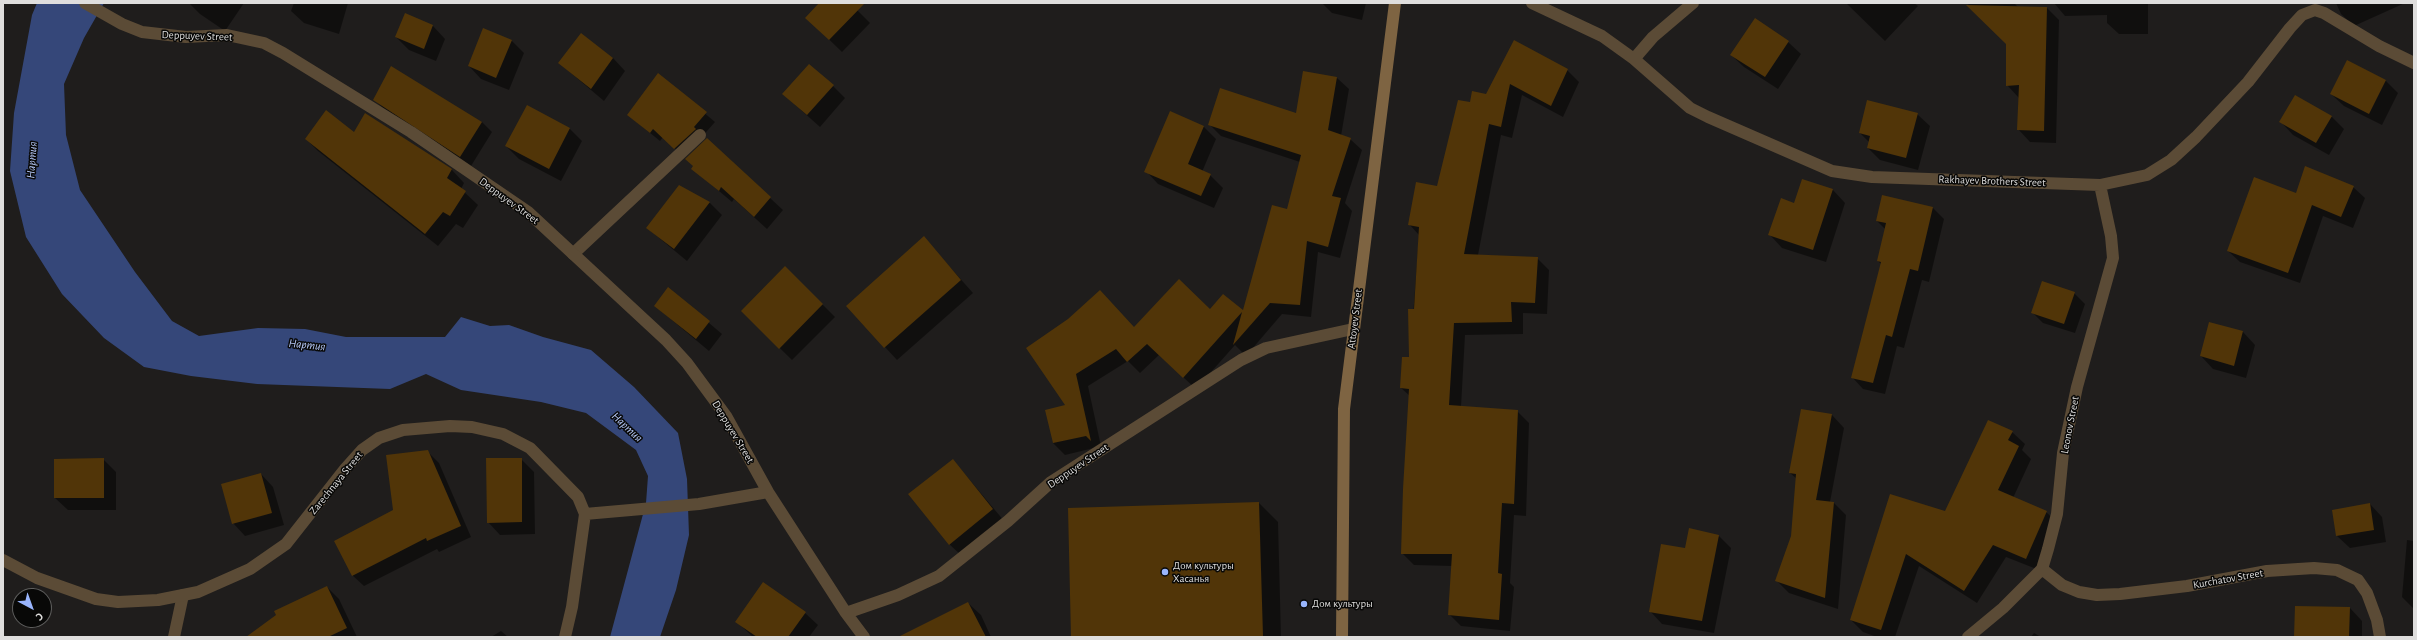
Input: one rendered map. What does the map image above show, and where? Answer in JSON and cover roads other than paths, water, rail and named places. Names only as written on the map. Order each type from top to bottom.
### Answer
[{"type":"street","name":"Deppuyev Street","points":[[85,3],[122,24],[142,32],[180,37],[226,35],[264,43],[283,53],[411,132],[528,212],[666,340],[687,363],[726,416],[768,492],[846,613],[898,595],[939,576],[1008,521],[1051,482],[1241,360],[1266,348],[1353,329]]},
{"type":"street","name":"Attoyev Street","points":[[1342,637],[1344,409],[1395,3]]},
{"type":"street","name":"Rakhayev Brothers Street","points":[[1532,3],[1602,36],[1634,59],[1690,108],[1779,150],[1832,171],[1887,178],[2100,185],[2146,175],[2171,160],[2196,137],[2248,82],[2302,15],[2315,10],[2324,13],[2379,46],[2414,63]]},
{"type":"street","points":[[1634,59],[1658,32],[1693,3]]},
{"type":"street","points":[[573,254],[700,135]]},
{"type":"street","name":"Leonov Street","points":[[1968,637],[2003,608],[2042,569],[2057,514],[2063,453],[2077,387],[2112,258],[2112,236],[2100,185]]},
{"type":"street","name":"Zarechnaya Street","points":[[3,560],[37,578],[96,599],[118,602],[158,600],[198,592],[250,569],[286,544],[362,450],[379,438],[403,430],[450,426],[502,434],[530,448],[578,497],[585,514]]},
{"type":"street","points":[[565,637],[572,607],[585,514],[699,504],[768,492]]},
{"type":"street","name":"Kurchatov Street","points":[[2042,569],[2062,585],[2079,592],[2097,595],[2120,594],[2187,586],[2267,571],[2314,568],[2337,570],[2358,580],[2367,593],[2377,620],[2380,637]]},
{"type":"street","points":[[174,637],[183,595]]},
{"type":"street","points":[[846,613],[864,637]]},
{"type":"water","name":"Нартия","points":[[37,3],[104,3],[84,38],[64,84],[66,135],[80,190],[135,272],[172,321],[199,336],[258,328],[305,329],[346,337],[445,337],[461,317],[490,326],[509,325],[543,337],[591,350],[634,387],[678,433],[687,479],[689,535],[676,590],[660,637],[610,637],[646,503],[648,476],[636,450],[586,413],[541,402],[461,390],[426,374],[390,389],[257,384],[191,376],[144,367],[104,338],[62,294],[26,237],[10,171],[14,113],[32,15]]},
{"type":"place","name":"Дом культуры Хасанья","points":[[1165,572]]},
{"type":"place","name":"Дом культуры","points":[[1304,604]]}]
